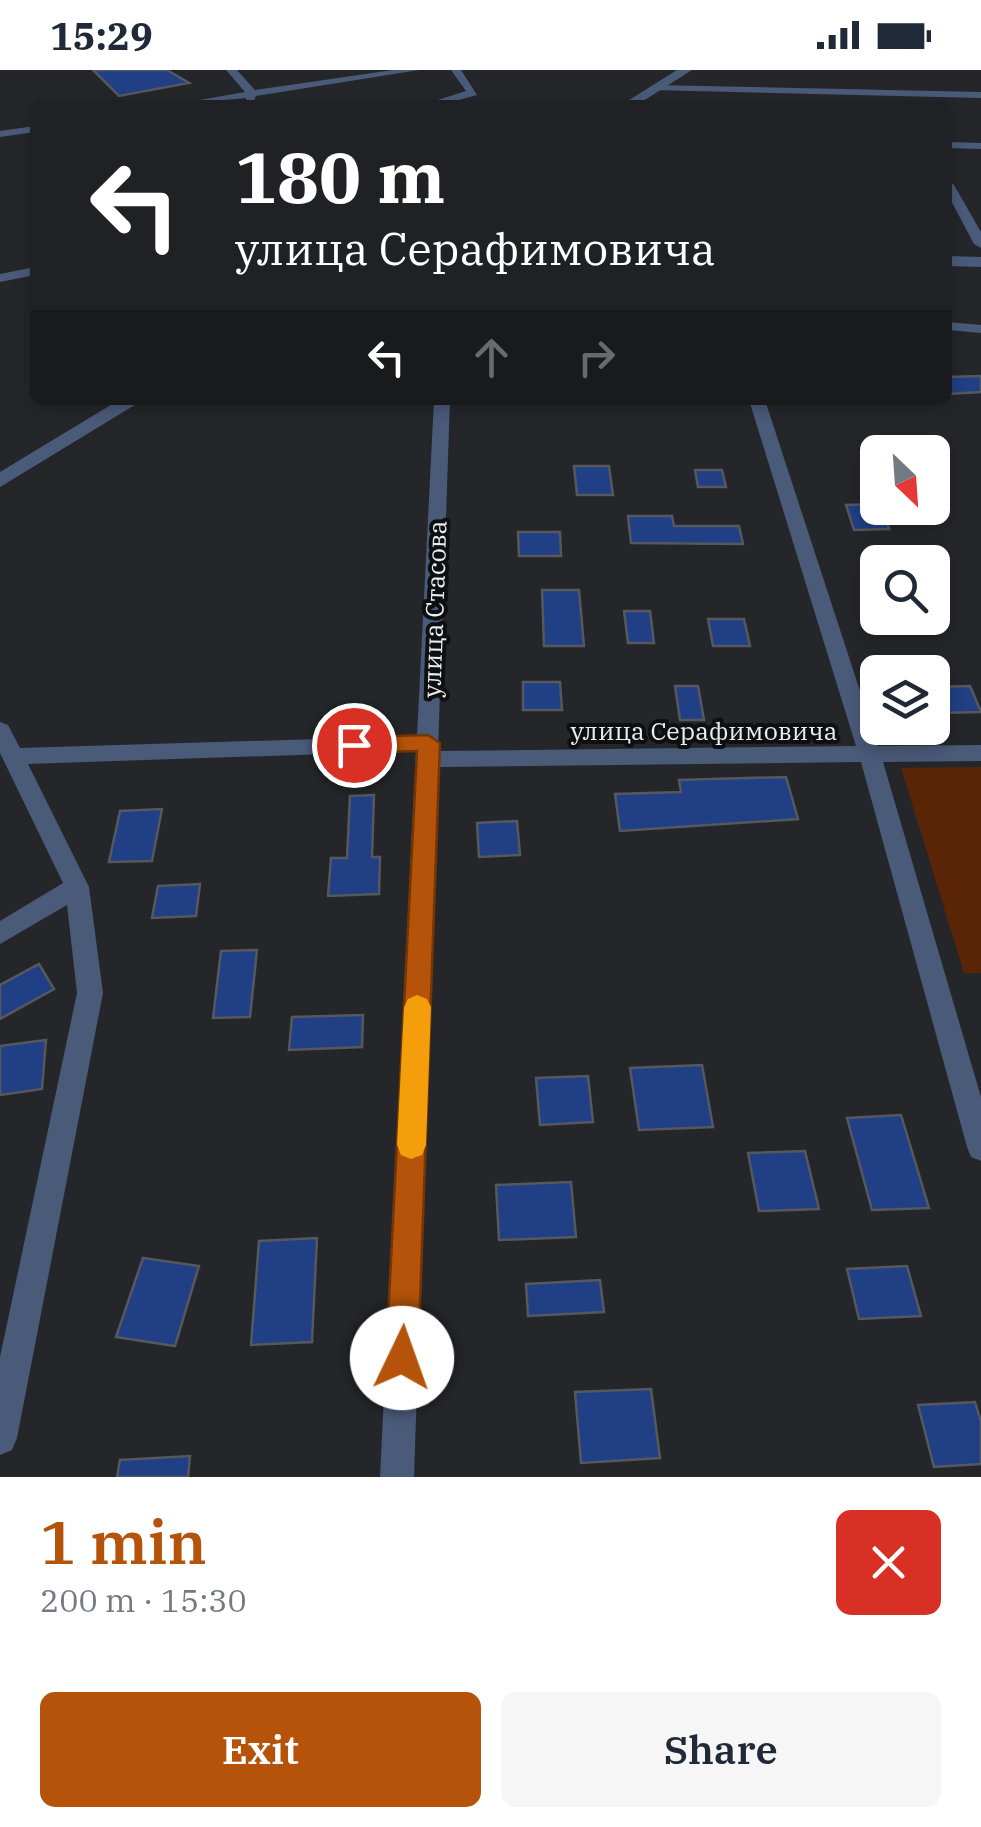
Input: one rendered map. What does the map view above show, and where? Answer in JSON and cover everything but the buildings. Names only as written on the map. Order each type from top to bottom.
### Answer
[{"type":"street","points":[[231,70],[251,99],[414,70]]},
{"type":"street","points":[[445,100],[473,92],[456,70]]},
{"type":"street","points":[[636,100],[686,70]]},
{"type":"street","points":[[655,88],[902,100],[981,95]]},
{"type":"street","points":[[0,134],[30,129]]},
{"type":"street","points":[[952,146],[981,146]]},
{"type":"street","points":[[952,192],[981,244]]},
{"type":"street","points":[[952,260],[981,262]]},
{"type":"street","points":[[0,278],[30,271]]},
{"type":"street","points":[[952,326],[981,329]]},
{"type":"street","points":[[0,481],[124,405]]},
{"type":"street","name":"улица Стасова","points":[[397,1477],[442,405]]},
{"type":"street","points":[[759,405],[870,756],[981,1147]]},
{"type":"street","points":[[0,730],[78,887],[90,993],[0,1438]]},
{"type":"street","name":"улица Серафимовича","points":[[16,756],[428,751],[981,754]]},
{"type":"street","points":[[0,934],[78,887]]},
{"type":"shaded area","points":[[981,767],[981,973],[964,973],[901,768]]},
{"type":"slow traffic","points":[[411,1145],[417,1007]]},
{"type":"route","points":[[354,745],[428,743],[402,1358]]}]
